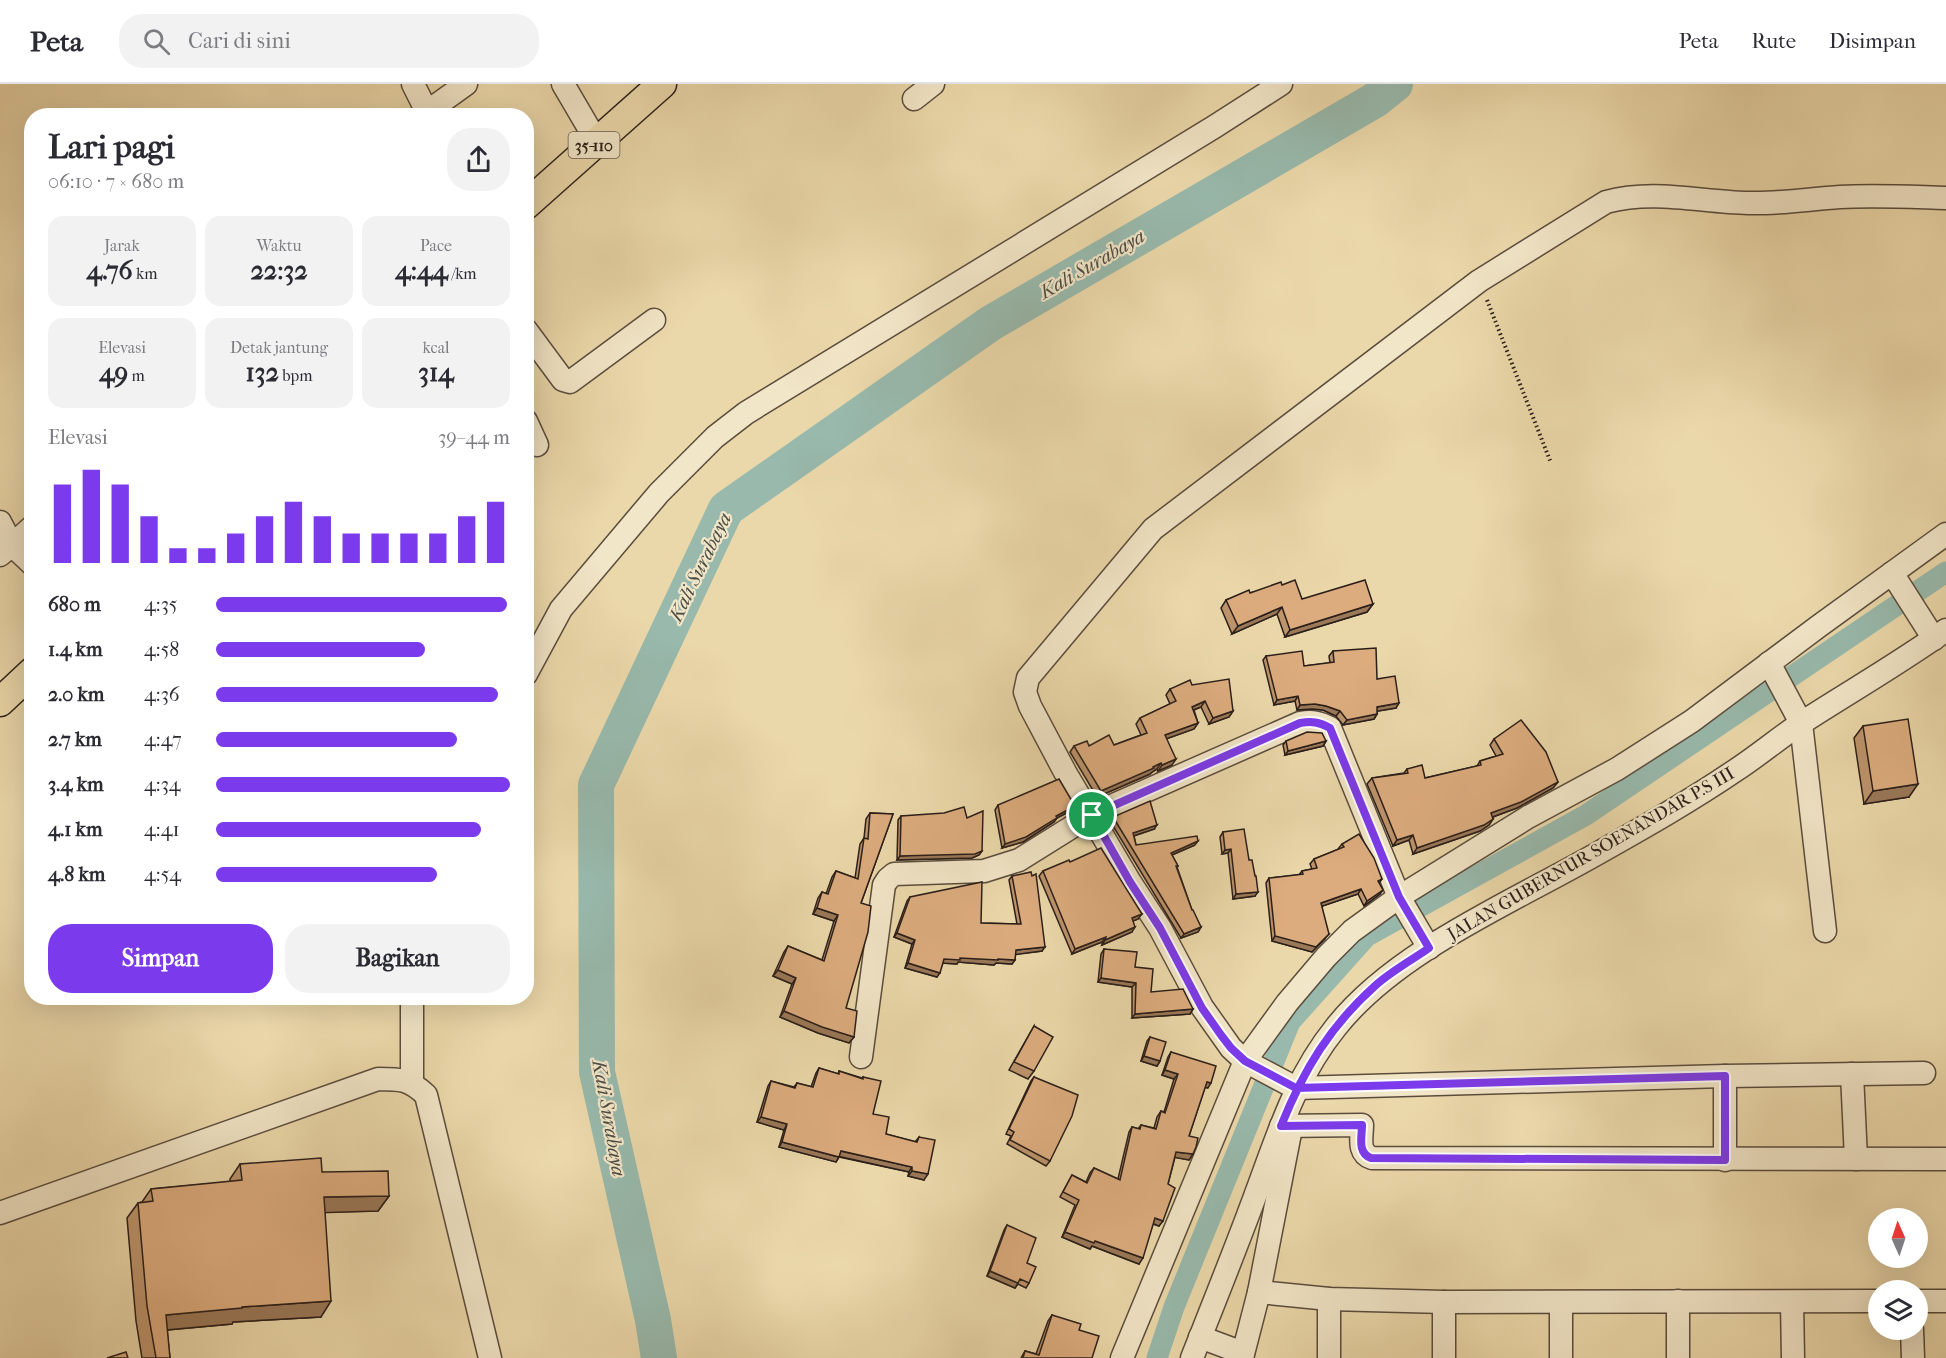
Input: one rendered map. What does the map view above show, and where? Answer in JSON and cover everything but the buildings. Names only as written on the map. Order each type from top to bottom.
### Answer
[{"type":"main road","name":"35-110","points":[[534,196],[591,133],[662,84]]},
{"type":"main road","points":[[0,702],[24,680]]},
{"type":"street","points":[[413,84],[425,108]]},
{"type":"street","points":[[435,108],[466,84]]},
{"type":"street","points":[[914,99],[933,84]]},
{"type":"street","points":[[534,659],[561,609],[659,493],[715,437],[746,414],[1281,84]]},
{"type":"street","points":[[567,92],[591,133]]},
{"type":"street","points":[[1924,1073],[1364,1086],[1290,1085],[1249,1063],[1231,1048],[1202,1008],[1160,928],[1065,772],[1025,692],[1028,678],[1153,529],[1479,281],[1606,202],[1647,195],[1748,203],[1782,203],[1842,197],[1946,198]]},
{"type":"street","points":[[534,341],[563,380],[570,382],[654,320]]},
{"type":"street","points":[[534,439],[537,445]]},
{"type":"street","points":[[0,522],[6,550],[24,560]]},
{"type":"street","points":[[6,550],[24,534]]},
{"type":"street","points":[[1122,1358],[1249,1063],[1287,1003],[1326,957],[1352,931],[1402,902],[1528,817],[1617,769],[1772,668],[1897,581],[1946,534]]},
{"type":"street","points":[[1897,581],[1935,631]]},
{"type":"street","name":"JALAN GUBERNUR SOENANDAR P.S III","points":[[1196,1348],[1286,1126],[1290,1085],[1312,1060],[1337,1025],[1377,984],[1426,943],[1561,874],[1736,771],[1798,717],[1935,631]]},
{"type":"street","points":[[1772,668],[1798,717],[1825,931]]},
{"type":"street","points":[[861,1057],[884,885],[894,874],[984,871],[1001,867],[1019,860],[1092,815],[1300,723],[1311,721],[1330,728],[1402,902],[1426,943]]},
{"type":"street","points":[[412,1005],[412,1082]]},
{"type":"street","points":[[1852,1074],[1856,1159]]},
{"type":"street","points":[[1725,1076],[1725,1160]]},
{"type":"street","points":[[0,1213],[378,1079],[412,1082],[426,1095],[490,1358]]},
{"type":"street","points":[[1364,1086],[1362,1151],[1371,1158],[1946,1160]]},
{"type":"street","points":[[1196,1348],[1242,1356],[1259,1292],[1286,1126],[1362,1125]]},
{"type":"street","points":[[1259,1292],[1329,1299],[1444,1302],[1868,1301]]},
{"type":"street","points":[[1329,1299],[1329,1358]]},
{"type":"street","points":[[1678,1301],[1678,1358]]},
{"type":"street","points":[[1928,1301],[1946,1301]]},
{"type":"street","points":[[1444,1302],[1444,1358]]},
{"type":"street","points":[[1792,1302],[1793,1358]]},
{"type":"street","points":[[1561,1358],[1562,1303]]},
{"type":"street","points":[[1912,1340],[1913,1358]]},
{"type":"path","points":[[1479,281],[1551,464]]},
{"type":"waterway","name":"Kali Surabaya","points":[[659,1358],[653,1320],[597,1072],[596,785],[726,509],[991,323],[1375,100],[1395,84]]},
{"type":"waterway","points":[[1157,1358],[1174,1307],[1290,1022],[1367,936],[1586,815],[1946,572]]},
{"type":"route","points":[[1092,815],[1130,882],[1160,928],[1202,1008],[1231,1048],[1252,1065],[1296,1088],[1725,1076],[1725,1160],[1371,1158],[1362,1151],[1362,1125],[1281,1126],[1296,1088],[1312,1060],[1337,1025],[1377,984],[1429,948],[1399,897],[1330,728],[1321,723],[1311,721],[1300,723],[1092,815]]}]
